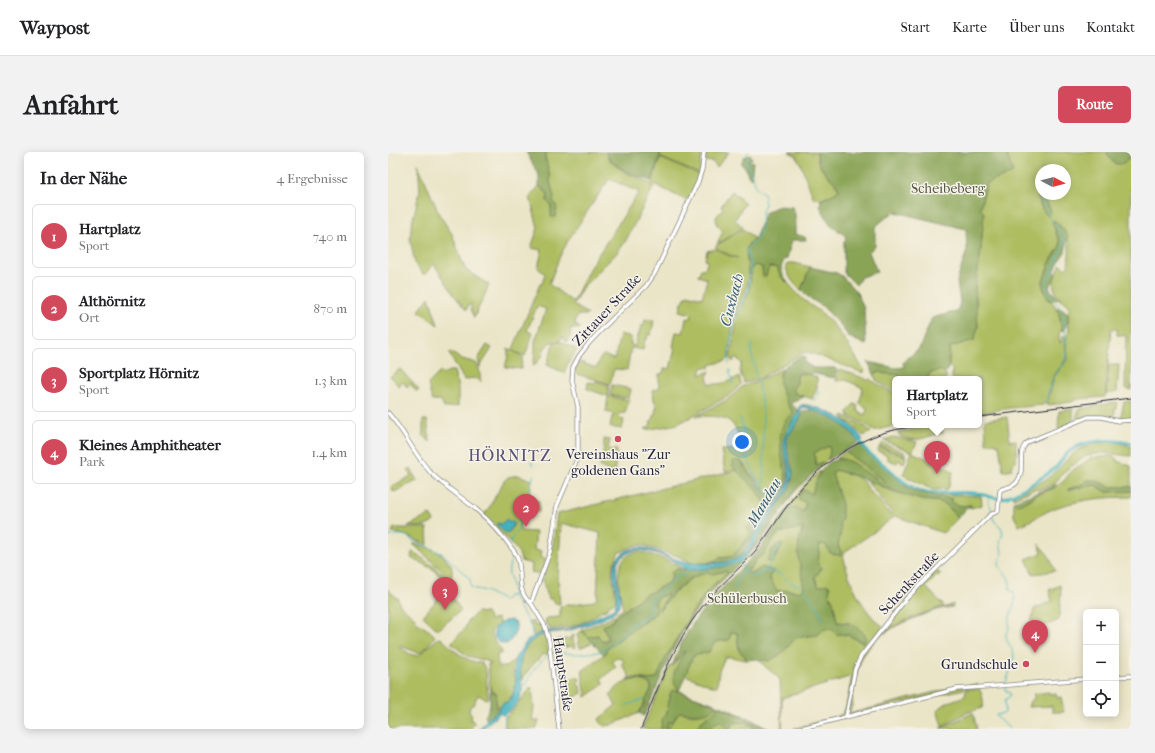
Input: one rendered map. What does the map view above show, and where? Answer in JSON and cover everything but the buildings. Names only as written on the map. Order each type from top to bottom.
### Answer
[{"type":"main road","name":"Zittauer Straße","points":[[531,603],[550,552],[557,506],[578,457],[578,407],[572,380],[573,367],[589,343],[649,283],[654,276],[698,182],[703,164],[704,152]]},
{"type":"main road","name":"Hauptstraße","points":[[388,413],[400,426],[418,457],[426,467],[440,481],[479,512],[514,550],[518,560],[522,593],[526,600],[531,603],[545,628],[549,640],[559,729]]},
{"type":"main road","name":"Schenkstraße","points":[[846,717],[856,669],[861,656],[906,598],[993,514],[998,511],[1001,490],[1013,486],[1019,480],[1021,474],[1022,449],[1025,444],[1030,440],[1085,418],[1099,417],[1118,421],[1131,420]]},
{"type":"main road","points":[[1119,677],[1131,676]]},
{"type":"main road","points":[[798,729],[957,689],[1083,679]]},
{"type":"green space","points":[[526,152],[547,152],[545,157],[554,197],[553,201],[557,208],[555,217],[551,217],[551,205],[547,201],[548,194],[539,186],[539,175]]},
{"type":"green space","points":[[547,152],[606,152],[613,164],[654,186],[625,242],[618,252],[582,288],[573,305],[588,314],[578,315],[575,324],[580,328],[571,328],[570,337],[567,342],[564,340],[563,336],[560,341],[549,344],[542,353],[544,354],[534,366],[535,341],[546,309],[537,306],[527,331],[533,333],[525,356],[515,352],[513,349],[545,274],[538,268],[542,250],[531,248],[538,228],[530,197],[539,186],[548,194],[547,200],[551,205],[551,208],[554,197],[545,157]],"holes":[[[609,179],[639,192],[589,269],[573,302],[549,284],[560,256],[569,239]]]},
{"type":"green space","points":[[606,152],[661,152],[652,181],[618,167],[608,157]]},
{"type":"green space","points":[[661,152],[702,152],[699,174],[660,157]]},
{"type":"green space","points":[[706,152],[729,152],[717,167],[713,162],[706,161]]},
{"type":"green space","points":[[789,152],[817,152],[820,166],[835,183],[839,191],[820,200],[818,198],[814,199],[797,156]]},
{"type":"green space","name":"Scheibeberg","points":[[817,152],[1006,152],[1013,173],[987,183],[980,208],[984,213],[980,259],[975,287],[978,327],[974,340],[950,347],[948,369],[944,373],[941,370],[930,373],[928,376],[900,376],[897,374],[885,374],[879,372],[874,374],[868,362],[896,368],[904,367],[903,362],[919,349],[932,318],[957,311],[960,303],[957,281],[967,250],[966,229],[895,212],[875,227],[875,246],[869,252],[877,272],[861,277],[856,285],[844,273],[844,242],[846,240],[844,234],[831,226],[820,206],[821,200],[837,192],[839,189],[822,169]]},
{"type":"green space","points":[[1006,152],[1107,152],[1110,159],[1115,164],[1131,157],[1131,390],[1125,388],[1126,336],[1117,335],[1117,329],[1111,329],[1105,397],[1078,399],[1071,402],[1047,405],[1054,377],[1068,359],[1066,341],[1069,328],[1069,305],[1058,296],[1055,291],[1054,282],[1061,264],[1065,269],[1068,267],[1069,247],[1067,236],[1060,225],[1054,220],[1055,232],[1059,239],[1060,246],[1050,262],[1043,281],[1043,287],[1048,299],[1053,303],[1059,313],[1061,327],[1059,339],[1060,343],[1063,336],[1065,336],[1066,359],[1053,377],[1047,398],[1043,405],[982,413],[982,376],[952,376],[952,369],[949,366],[950,347],[974,340],[978,327],[975,287],[980,259],[984,213],[980,208],[987,183],[1013,173]]},
{"type":"green space","points":[[1107,152],[1131,152],[1131,157],[1129,157],[1124,164],[1118,164],[1111,160]]},
{"type":"green space","points":[[751,155],[752,159],[749,159],[749,161],[753,162],[751,178],[748,176],[746,168],[741,164],[744,157]]},
{"type":"green space","points":[[660,158],[700,175],[690,197],[685,200],[652,183]]},
{"type":"green space","points":[[418,164],[439,214],[452,234],[466,270],[489,285],[474,318],[471,304],[468,305],[466,310],[454,295],[434,264],[424,275],[415,264],[410,238],[420,190]]},
{"type":"green space","points":[[732,191],[745,203],[735,220],[743,227],[717,244],[723,231],[717,225],[716,217],[723,209],[721,206]]},
{"type":"green space","points":[[1046,200],[1051,211],[1049,217],[1044,212],[1039,201]]},
{"type":"green space","points":[[778,206],[792,207],[795,214],[795,234],[805,237],[806,240],[792,240],[787,258],[784,260],[781,267],[783,275],[788,283],[780,276],[777,267],[769,267],[766,276],[763,277],[762,267],[755,265],[752,267],[751,275],[748,275],[746,249],[750,242],[755,239],[765,213]]},
{"type":"green space","points":[[1054,220],[1068,235],[1065,252],[1060,259],[1055,270],[1055,277],[1049,287],[1051,291],[1061,299],[1057,298],[1052,301],[1048,299],[1043,287],[1043,281],[1050,262],[1060,246],[1060,242],[1052,222]]},
{"type":"green space","points":[[743,229],[755,239],[747,247],[747,287],[735,313],[728,359],[710,365],[710,368],[702,368],[700,375],[710,371],[707,377],[709,384],[725,383],[739,376],[741,384],[730,395],[678,424],[646,430],[646,428],[650,427],[657,406],[654,400],[653,390],[659,388],[659,374],[662,374],[665,368],[670,369],[675,348],[673,347],[676,332],[683,333],[686,319],[691,318],[692,314],[680,311],[682,302],[687,294],[702,298],[707,279],[698,276],[701,269],[704,269],[707,264],[707,261],[705,260],[707,251],[715,249],[732,257],[738,258],[716,248],[716,246]]},
{"type":"green space","points":[[788,263],[810,267],[801,290],[789,276],[786,268]]},
{"type":"green space","points":[[755,265],[762,267],[763,277],[766,276],[769,267],[777,267],[786,282],[798,295],[822,313],[833,324],[865,371],[863,373],[806,352],[759,379],[744,383],[740,371],[742,363],[735,357],[733,362],[730,358],[738,314],[749,291],[752,267]]},
{"type":"green space","points":[[810,267],[837,273],[843,277],[858,294],[864,309],[866,345],[849,337],[838,322],[822,306],[808,297],[801,290]]},
{"type":"green space","points":[[429,297],[438,325],[419,311]]},
{"type":"green space","points":[[1060,307],[1068,313],[1068,321],[1064,331],[1062,331],[1059,313],[1056,309]]},
{"type":"green space","points":[[645,319],[654,321],[651,335],[648,334],[647,339],[645,339],[643,350],[631,348],[627,370],[614,369],[610,384],[577,374],[574,371],[579,366],[578,365],[580,362],[596,368],[601,357],[604,355],[613,359],[615,358],[620,334],[631,337],[631,345],[635,346],[641,326],[644,326]]},
{"type":"green space","points":[[554,342],[562,342],[577,350],[567,365],[564,373],[547,365]]},
{"type":"green space","points":[[487,345],[492,348],[480,367],[478,359]]},
{"type":"green space","points":[[508,348],[523,357],[521,369],[505,367],[508,356]]},
{"type":"green space","points":[[451,352],[459,358],[476,363],[479,368],[481,382],[478,379],[473,378],[464,380],[449,353]]},
{"type":"green space","points":[[802,356],[805,357],[805,363],[813,368],[835,368],[837,370],[834,378],[812,373],[811,375],[799,373],[797,376],[797,383],[793,388],[795,393],[804,397],[791,403],[798,411],[798,414],[788,432],[784,447],[788,472],[787,485],[742,555],[730,562],[707,563],[718,558],[731,557],[751,534],[747,528],[767,506],[759,493],[733,467],[733,461],[740,461],[760,487],[775,497],[778,495],[786,478],[781,454],[780,435],[784,422],[793,413],[782,392],[780,386],[780,375],[786,366]]},
{"type":"green space","points":[[1109,365],[1119,365],[1117,392],[1106,394]]},
{"type":"green space","points":[[783,368],[780,373],[786,402],[794,413],[784,422],[784,467],[786,478],[778,495],[775,497],[767,493],[740,460],[733,467],[736,469],[725,472],[721,450],[736,449],[739,442],[738,434],[731,422],[721,418],[696,416],[727,400],[743,386],[756,382]]},
{"type":"green space","points":[[400,369],[419,390],[417,392],[410,384],[407,387],[403,382],[399,386],[390,377]]},
{"type":"green space","points":[[839,369],[866,379],[867,381],[869,379],[892,392],[892,427],[873,431],[867,425],[849,416],[847,413],[854,404],[858,406],[857,410],[864,415],[868,409],[859,403],[863,388],[846,380],[836,381]]},
{"type":"green space","points":[[941,370],[946,374],[946,376],[928,376],[930,373]]},
{"type":"green space","points":[[449,371],[454,371],[458,388],[458,406],[444,408],[441,400],[432,401],[428,384],[440,372],[443,374]]},
{"type":"green space","points":[[879,372],[899,376],[892,376],[892,390],[876,380],[874,374]]},
{"type":"green space","points":[[799,373],[811,375],[817,378],[817,388],[812,399],[795,393],[793,388],[797,383],[796,379]]},
{"type":"green space","points":[[596,381],[609,385],[608,396],[587,389],[588,382],[594,383]]},
{"type":"green space","points":[[612,385],[631,389],[629,398],[610,395]]},
{"type":"green space","points":[[608,396],[629,400],[625,413],[619,414],[618,417],[624,420],[622,429],[610,427],[612,416],[614,416],[614,414],[606,412]]},
{"type":"green space","points":[[1131,401],[1131,419],[1120,420],[1124,402]]},
{"type":"green space","points":[[1117,402],[1113,419],[1086,416],[1076,419],[1079,409]]},
{"type":"green space","points":[[1073,409],[1073,423],[1058,429],[1059,411]]},
{"type":"green space","points":[[810,410],[817,411],[838,421],[855,436],[859,442],[828,460],[830,451],[829,446],[814,453],[816,465],[822,462],[823,464],[792,495],[759,544],[713,590],[692,616],[673,650],[644,716],[639,713],[645,703],[645,699],[650,693],[651,685],[644,680],[628,680],[629,678],[651,680],[657,678],[666,657],[690,616],[709,589],[727,573],[727,571],[711,574],[704,573],[691,578],[674,592],[659,611],[668,594],[659,597],[655,603],[657,607],[656,613],[622,637],[606,650],[604,655],[588,637],[598,635],[602,642],[607,640],[608,638],[603,626],[613,621],[614,618],[646,594],[669,582],[672,577],[671,573],[676,569],[698,569],[733,564],[751,550],[791,484],[793,472],[787,449],[787,438],[803,412]]},
{"type":"green space","points":[[843,415],[866,427],[871,432],[863,436],[843,418]]},
{"type":"green space","points":[[1007,417],[1010,441],[1016,440],[1016,461],[1012,465],[1012,469],[1003,471],[999,445],[986,443],[985,420]]},
{"type":"green space","points":[[423,420],[427,420],[430,442],[423,435]]},
{"type":"green space","points":[[923,428],[942,428],[943,433],[922,439],[912,439],[900,436],[898,432]]},
{"type":"green space","points":[[894,437],[917,442],[912,452],[883,440]]},
{"type":"green space","points":[[604,439],[610,440],[608,449],[617,450],[614,473],[600,467]]},
{"type":"green space","points":[[1112,441],[1131,446],[1131,456],[1102,453],[1086,456],[1065,471],[1053,485],[1037,490],[1035,489],[1014,498],[1014,495],[1049,477],[1078,450],[1092,444]]},
{"type":"green space","points":[[883,443],[904,452],[906,455],[880,446]]},
{"type":"green space","name":"Schülerbusch","points":[[860,444],[870,456],[912,490],[952,499],[952,503],[962,506],[971,505],[971,508],[967,508],[958,518],[943,502],[924,501],[910,497],[835,470],[832,474],[842,504],[842,520],[839,523],[841,529],[838,546],[841,551],[841,556],[830,553],[826,545],[820,544],[818,564],[822,568],[815,577],[818,586],[827,584],[830,587],[829,595],[833,601],[837,622],[851,624],[857,627],[867,638],[864,643],[848,635],[836,634],[831,629],[824,629],[818,635],[797,637],[782,653],[769,661],[757,659],[746,660],[745,656],[739,651],[737,633],[731,632],[729,640],[716,642],[709,652],[693,656],[679,691],[674,680],[674,675],[685,651],[672,666],[679,648],[697,618],[719,591],[757,552],[787,509],[796,507],[803,512],[806,503],[798,498],[801,492],[805,490],[812,494],[821,472],[831,461],[838,459],[846,460],[875,477],[877,481],[884,483],[884,481],[846,452]],"holes":[[[803,528],[799,541],[798,554],[804,589],[800,592],[788,590],[777,591],[769,577],[774,571],[762,567],[752,574],[749,573],[748,571],[756,559],[763,555],[778,533]]]},
{"type":"green space","points":[[829,446],[830,454],[827,460],[823,464],[822,462],[816,465],[813,453]]},
{"type":"green space","points":[[879,447],[906,457],[904,463],[898,460],[897,463],[887,459],[887,455],[878,451]]},
{"type":"green space","points":[[846,452],[884,481],[884,484],[877,481],[875,477],[853,463],[837,458]]},
{"type":"green space","points":[[912,452],[953,472],[948,489],[933,490],[903,475]]},
{"type":"green space","points":[[1110,456],[1116,458],[1117,461],[1131,466],[1131,487],[1110,487],[1094,480],[1088,480],[1083,484],[1068,490],[1095,485],[1107,492],[1131,491],[1131,497],[1113,497],[1069,504],[1051,510],[1019,526],[1014,516],[1014,501],[1016,504],[1021,504],[1036,495],[1054,488],[1065,480],[1074,469],[1090,458]]},
{"type":"green space","points":[[411,469],[417,481],[394,492],[391,487],[411,476],[408,470]]},
{"type":"green space","points":[[835,470],[858,477],[890,514],[892,513],[868,482],[869,481],[892,491],[922,500],[946,504],[958,518],[943,533],[895,516],[843,553],[852,583],[862,603],[869,613],[883,626],[857,662],[847,709],[843,716],[793,729],[842,714],[846,706],[852,676],[782,698],[782,729],[780,680],[759,659],[769,661],[797,637],[818,635],[824,629],[831,629],[836,634],[848,635],[863,643],[851,623],[837,622],[833,601],[829,595],[818,586],[815,577],[820,544],[826,545],[831,553],[840,555],[841,551],[838,546],[842,504],[832,474]]},
{"type":"green space","points":[[737,471],[759,493],[767,506],[759,513],[751,534],[731,557],[718,558],[707,563],[692,563],[678,556],[642,545],[634,546],[618,553],[612,572],[616,601],[608,606],[607,609],[604,611],[604,609],[586,621],[565,628],[550,629],[547,623],[545,623],[546,618],[560,617],[560,606],[594,601],[597,598],[600,533],[561,523],[558,579],[560,604],[554,603],[553,599],[549,599],[542,580],[553,545],[557,514]]},
{"type":"green space","points":[[820,471],[812,494],[798,498],[806,503],[803,512],[787,509],[804,486]]},
{"type":"green space","points":[[518,475],[532,480],[529,499],[539,501],[539,512],[521,511],[520,531],[536,532],[534,550],[541,551],[540,557],[546,559],[541,574],[531,572],[532,564],[521,561],[519,553],[516,549],[483,513],[486,513],[504,481],[508,477]]},
{"type":"green space","points":[[1088,480],[1094,480],[1110,487],[1131,487],[1131,491],[1107,492],[1095,485],[1068,490],[1083,484]]},
{"type":"green space","points":[[1056,484],[1057,486],[1055,488],[1038,494],[1024,503],[1016,504],[1014,501],[1052,487]]},
{"type":"green space","points":[[941,494],[981,496],[982,505],[971,508],[970,505],[962,506],[952,503],[952,499],[939,496]]},
{"type":"green space","points":[[430,515],[434,521],[428,525],[418,527],[408,526]]},
{"type":"green space","points":[[394,528],[427,528],[428,545],[392,532]]},
{"type":"green space","points":[[803,528],[799,541],[804,589],[800,592],[788,590],[777,591],[769,577],[773,571],[762,567],[752,574],[749,574],[748,571],[778,533]]},
{"type":"green space","points":[[780,543],[783,545],[772,563],[767,561],[773,548]]},
{"type":"green space","points":[[413,544],[423,545],[434,549],[443,555],[448,563],[450,563],[452,568],[452,575],[448,581],[441,570]]},
{"type":"green space","points":[[1039,544],[1049,556],[1055,571],[1033,574],[1026,559],[1042,553]]},
{"type":"green space","points":[[412,552],[436,568],[446,580],[445,582],[433,569],[411,558]]},
{"type":"green space","points":[[639,552],[650,554],[670,562],[681,569],[676,569],[669,582],[646,594],[614,618],[613,621],[603,626],[608,638],[602,642],[598,635],[588,637],[582,630],[609,619],[623,609],[619,583],[620,566],[624,559],[630,554]]},
{"type":"green space","points":[[727,571],[727,573],[709,589],[690,616],[656,679],[649,680],[629,678],[629,675],[621,664],[624,662],[622,659],[617,658],[612,661],[616,667],[601,679],[604,684],[586,697],[582,671],[606,653],[605,650],[650,618],[655,603],[659,597],[669,593],[659,610],[683,584],[695,576]]},
{"type":"green space","points":[[935,572],[939,572],[939,576],[938,575],[926,587],[944,606],[914,617],[886,630],[885,629],[906,599]]},
{"type":"green space","points":[[1060,585],[1061,593],[1059,620],[1042,627],[1039,620],[1031,622],[1034,609],[1052,601],[1049,590]]},
{"type":"green space","points":[[388,589],[398,599],[400,605],[415,618],[416,622],[435,636],[426,648],[419,653],[400,646],[399,647],[410,654],[418,656],[438,638],[442,639],[465,658],[482,663],[486,670],[488,698],[486,699],[478,695],[473,705],[470,706],[469,712],[472,715],[471,719],[475,724],[471,727],[471,729],[388,729]]},
{"type":"green space","points":[[446,589],[461,610],[438,630],[423,616]]},
{"type":"green space","points":[[953,604],[953,607],[939,609],[946,607]]},
{"type":"green space","points":[[477,612],[486,613],[490,620],[497,618],[500,623],[493,628],[491,633],[502,653],[497,655],[498,666],[506,667],[514,660],[514,666],[512,668],[515,680],[515,690],[510,699],[500,706],[499,709],[490,687],[488,664],[491,663],[467,656],[451,643]]},
{"type":"green space","points":[[925,614],[879,635],[863,656],[858,668],[852,696],[853,704],[850,711],[852,713],[955,687],[978,685],[850,715],[848,714],[859,661],[881,632],[909,619]]},
{"type":"green space","points":[[529,620],[534,622],[535,626],[540,622],[545,632],[534,636]]},
{"type":"green space","points":[[582,631],[593,642],[580,648],[577,634]]},
{"type":"green space","points":[[731,632],[737,633],[739,651],[745,656],[746,660],[725,657],[719,671],[717,686],[712,686],[685,675],[693,656],[709,652],[716,642],[729,640]]},
{"type":"green space","points":[[545,634],[549,653],[545,655],[542,654],[521,682],[521,659],[526,647],[537,637]]},
{"type":"green space","points":[[574,635],[573,641],[576,648],[567,646],[566,648],[562,644],[554,646],[552,644],[558,640],[570,639],[570,637]]},
{"type":"green space","points":[[684,651],[686,651],[675,670],[679,691],[670,699],[669,709],[661,729],[642,729],[670,665],[672,666]]},
{"type":"green space","points":[[578,676],[580,680],[578,685],[581,687],[582,693],[567,701],[564,695],[565,688],[563,683]]},
{"type":"green space","points":[[635,680],[647,682],[651,689],[639,713],[611,725],[604,726],[599,720],[600,718],[616,705],[610,695],[621,685]]},
{"type":"green space","points":[[490,687],[491,690],[497,694],[496,700],[497,707],[499,709],[487,720],[485,717],[490,706]]},
{"type":"green space","points":[[530,688],[532,688],[534,707],[532,720],[539,721],[536,729],[505,729],[505,718]]},
{"type":"green space","points":[[979,688],[983,700],[982,708],[966,713],[942,726],[937,710],[948,702],[965,696],[966,690]]},
{"type":"green space","points":[[672,690],[679,691],[716,705],[708,712],[700,714],[680,712],[673,722],[668,722],[666,729],[661,729],[662,720],[667,713],[671,696],[669,696]]},
{"type":"green space","points":[[679,691],[723,707],[749,718],[769,729],[720,707],[700,723],[696,729],[669,729],[671,724],[666,729],[668,722],[673,722],[680,712],[693,715],[708,712],[713,704]]},
{"type":"green space","points":[[1049,692],[1049,694],[1056,694],[1057,698],[1061,697],[1064,712],[1052,712],[1052,706],[1028,707],[1030,701],[1034,699],[1034,694]]},
{"type":"green space","points":[[717,706],[767,729],[759,727],[756,728],[746,722],[732,723],[733,726],[727,729],[719,721],[708,729],[696,729],[700,723],[717,709]]},
{"type":"green space","points":[[973,713],[977,729],[940,728]]},
{"type":"green space","points":[[718,715],[744,721],[756,729],[705,729]]},
{"type":"water","points":[[801,405],[818,408],[844,420],[863,440],[859,442],[847,428],[832,418],[803,407],[801,410],[801,417],[787,438],[787,449],[793,475],[788,490],[753,546],[745,556],[730,565],[708,569],[687,570],[677,563],[652,552],[639,550],[626,554],[620,559],[617,566],[620,597],[616,610],[607,617],[592,623],[571,630],[544,634],[532,641],[525,649],[522,657],[520,666],[522,689],[521,696],[517,703],[507,713],[502,715],[500,713],[482,729],[479,729],[489,717],[498,711],[502,704],[509,701],[513,695],[516,680],[514,666],[515,658],[529,639],[547,631],[565,630],[582,624],[614,609],[616,595],[614,567],[616,561],[628,550],[635,548],[650,549],[684,562],[702,564],[721,563],[738,559],[743,555],[751,544],[761,523],[781,497],[787,486],[790,475],[784,451],[784,441],[788,429],[798,414],[798,408]]},
{"type":"water","points":[[507,519],[509,523],[513,521],[514,524],[509,532],[505,533],[497,525],[497,523],[501,524]]},
{"type":"water","points":[[511,620],[516,623],[514,635],[507,644],[500,643],[494,634],[495,628],[504,621]]},
{"type":"waterway","points":[[747,156],[747,164],[756,188],[763,193]]},
{"type":"waterway","points":[[764,193],[765,198]]},
{"type":"waterway","name":"Cuxbach","points":[[729,364],[729,353],[735,317],[748,291],[751,266],[746,250],[757,239],[761,229],[762,212],[765,204],[764,200]]},
{"type":"waterway","points":[[1041,200],[1049,215]]},
{"type":"waterway","points":[[1045,405],[1054,377],[1067,359],[1063,312],[1048,291],[1046,283],[1064,244],[1063,236],[1051,218]]},
{"type":"waterway","points":[[752,344],[751,351],[757,379]]},
{"type":"waterway","points":[[730,370],[730,375]]},
{"type":"waterway","points":[[731,377],[733,384]]},
{"type":"waterway","points":[[758,382],[763,411]]},
{"type":"waterway","points":[[813,400],[817,398],[818,391]]},
{"type":"waterway","points":[[763,413],[764,490]]},
{"type":"waterway","name":"Cuxbach","points":[[740,418],[743,427],[746,457],[764,492],[778,499]]},
{"type":"waterway","name":"Mandau","points":[[858,438],[871,456],[888,468],[903,482],[914,488],[921,491],[936,493],[974,493],[994,498],[1007,497],[1026,488],[1056,467],[1068,453],[1084,444],[1099,441],[1131,443]]},
{"type":"waterway","points":[[533,465],[531,461],[534,458]]},
{"type":"waterway","points":[[517,531],[519,520],[515,504],[518,500],[527,501],[529,499],[531,483],[534,475]]},
{"type":"waterway","points":[[989,497],[989,504],[993,512]]},
{"type":"waterway","points":[[993,516],[994,521],[1001,527],[1003,534],[1000,540],[1002,554],[999,563],[1000,568],[1008,577],[1010,590],[1014,592],[1015,598],[1010,617],[1009,629],[1006,634],[1014,657],[1006,683]]},
{"type":"waterway","points":[[511,544],[512,537],[517,532]]},
{"type":"waterway","points":[[388,537],[405,535],[412,540],[443,554],[470,579],[471,588],[486,591],[504,601],[508,596],[513,596],[531,627],[533,638]]},
{"type":"waterway","points":[[766,570],[780,547]]},
{"type":"waterway","points":[[511,550],[512,557],[509,567],[509,575],[511,580]]},
{"type":"waterway","name":"Mandau","points":[[731,563],[739,561],[743,557]]},
{"type":"waterway","points":[[736,588],[736,582],[744,569],[739,561]]},
{"type":"waterway","points":[[552,653],[557,652],[576,654],[602,651],[615,642],[631,625],[652,613],[649,606],[651,604],[650,602],[653,601],[652,598],[661,592],[674,578],[683,575],[689,569]]},
{"type":"waterway","points":[[744,569],[750,575],[755,577],[765,571],[775,572],[781,574],[790,583],[800,585],[818,607],[823,621]]},
{"type":"waterway","points":[[511,581],[513,592],[512,596]]},
{"type":"waterway","points":[[522,691],[535,668],[549,654]]},
{"type":"waterway","points":[[1005,686],[1005,690],[1010,693],[1010,696],[1005,700],[1005,713],[996,715],[998,719],[1009,729]]},
{"type":"waterway","points":[[626,705],[643,700]]},
{"type":"waterway","points":[[504,729],[505,715]]},
{"type":"railway","points":[[982,417],[1131,398]]},
{"type":"railway","points":[[641,729],[667,666],[692,621],[715,592],[756,550],[788,504],[802,487],[823,467],[847,450],[886,432],[908,428]]},
{"type":"place","name":"Vereinshaus \"Zur goldenen Gans\"","points":[[618,439]]},
{"type":"place","name":"Hartplatz","points":[[937,474]]},
{"type":"place","name":"Althörnitz","points":[[526,527]]},
{"type":"place","name":"Sportplatz Hörnitz","points":[[445,610]]},
{"type":"place","name":"Kleines Amphitheater","points":[[1035,653]]},
{"type":"place","name":"Grundschule","points":[[1026,664]]},
{"type":"district","name":"HÖRNITZ","points":[[510,455]]}]
